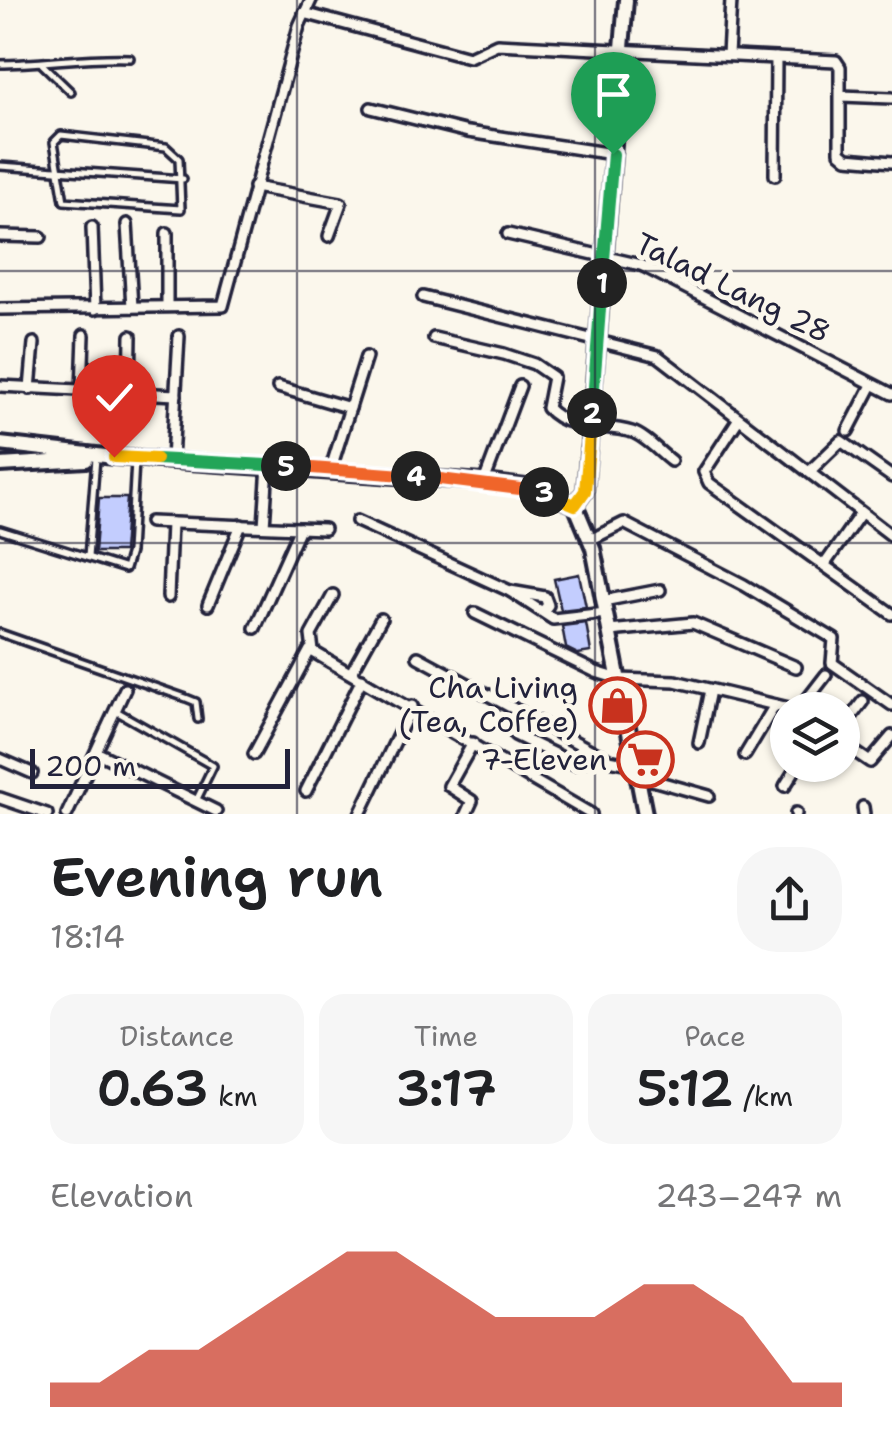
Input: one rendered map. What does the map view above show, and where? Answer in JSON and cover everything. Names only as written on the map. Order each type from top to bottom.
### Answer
[{"type":"main road","points":[[575,505],[585,491],[626,0]]},
{"type":"main road","points":[[0,444],[114,457],[330,468],[484,482],[534,488],[575,505],[590,540],[645,814]]},
{"type":"main road","points":[[0,465],[114,457]]},
{"type":"street","points":[[0,308],[222,306],[304,13],[312,0]]},
{"type":"street","points":[[728,55],[732,0]]},
{"type":"street","points":[[304,13],[468,58],[497,44],[837,61],[842,154],[892,162]]},
{"type":"street","points":[[775,175],[776,58]]},
{"type":"street","points":[[840,96],[892,98]]},
{"type":"street","points":[[371,108],[468,132],[613,154]]},
{"type":"street","points":[[254,188],[341,203],[330,236]]},
{"type":"street","points":[[127,224],[132,307]]},
{"type":"street","points":[[92,227],[95,309]]},
{"type":"street","points":[[167,233],[167,305]]},
{"type":"street","name":"Talad Lang 28","points":[[508,234],[641,265],[892,394]]},
{"type":"street","points":[[0,236],[40,237]]},
{"type":"street","points":[[423,298],[658,356],[892,536]]},
{"type":"street","points":[[82,391],[84,335]]},
{"type":"street","points":[[130,393],[131,336]]},
{"type":"street","points":[[172,460],[179,336]]},
{"type":"street","points":[[434,338],[504,354],[543,368],[554,381],[549,411],[590,428],[634,432],[671,461]]},
{"type":"street","points":[[30,389],[34,344]]},
{"type":"street","points":[[330,468],[366,357]]},
{"type":"street","points":[[848,431],[872,385]]},
{"type":"street","points":[[0,386],[176,395]]},
{"type":"street","points":[[484,482],[520,386]]},
{"type":"street","points":[[278,387],[350,408]]},
{"type":"street","points":[[738,420],[704,472],[709,482],[892,614]]},
{"type":"street","points":[[810,471],[841,441],[892,477]]},
{"type":"street","points":[[264,526],[268,465]]},
{"type":"street","points":[[825,564],[860,514]]},
{"type":"street","points":[[357,521],[510,591],[545,597],[548,605],[543,611],[560,620],[660,590]]},
{"type":"street","points":[[150,522],[324,528]]},
{"type":"street","points":[[168,597],[171,523]]},
{"type":"street","points":[[590,540],[624,524],[744,585],[834,639],[832,663],[892,705]]},
{"type":"street","points":[[208,605],[241,526]]},
{"type":"street","points":[[255,628],[300,528]]},
{"type":"street","points":[[313,651],[311,635],[333,595]]},
{"type":"street","points":[[476,613],[586,668],[619,679],[670,681],[770,704]]},
{"type":"street","points":[[352,672],[381,620]]},
{"type":"street","points":[[609,631],[693,624],[796,667]]},
{"type":"street","points":[[313,651],[591,814]]},
{"type":"street","points":[[254,754],[304,656],[313,651]]},
{"type":"street","points":[[418,657],[618,764],[709,796]]},
{"type":"street","points":[[812,692],[826,675]]},
{"type":"street","points":[[306,791],[362,679]]},
{"type":"street","points":[[68,814],[125,689]]},
{"type":"street","points":[[699,743],[710,690]]},
{"type":"street","points":[[860,706],[864,701]]},
{"type":"street","points":[[360,814],[412,706]]},
{"type":"street","points":[[745,756],[770,714]]},
{"type":"street","points":[[515,734],[575,764],[601,755]]},
{"type":"street","points":[[860,755],[870,762],[892,736]]},
{"type":"street","points":[[466,814],[472,800],[449,786],[473,743]]},
{"type":"street","points":[[98,753],[216,811]]},
{"type":"street","points":[[0,759],[32,774]]},
{"type":"street","points":[[786,786],[788,782]]},
{"type":"street","points":[[0,798],[47,814]]},
{"type":"lane","points":[[0,64],[42,64],[84,56],[130,58]]},
{"type":"lane","points":[[42,64],[72,92]]},
{"type":"lane","points":[[61,135],[166,147],[179,159],[183,179],[184,204],[176,211],[64,201],[54,142],[61,135]]},
{"type":"lane","points":[[0,166],[183,179]]},
{"type":"lane","points":[[88,557],[96,458]]},
{"type":"lane","points":[[0,530],[120,569],[128,565],[135,458]]},
{"type":"lane","points":[[0,633],[196,702],[198,719]]},
{"type":"lane","points":[[116,711],[213,766],[196,801]]},
{"type":"building","points":[[99,498],[127,498],[123,552],[95,552]]},
{"type":"building","points":[[579,574],[586,607],[561,610],[554,579]]},
{"type":"building","points":[[586,623],[591,652],[578,654],[566,648],[562,626]]},
{"type":"place","name":"Cha Living (Tea, Coffee)","points":[[617,705]]},
{"type":"place","name":"7-Eleven","points":[[646,760]]},
{"type":"route","points":[[114,457],[330,468],[484,482],[534,488],[575,505],[585,491],[613,154]]}]
